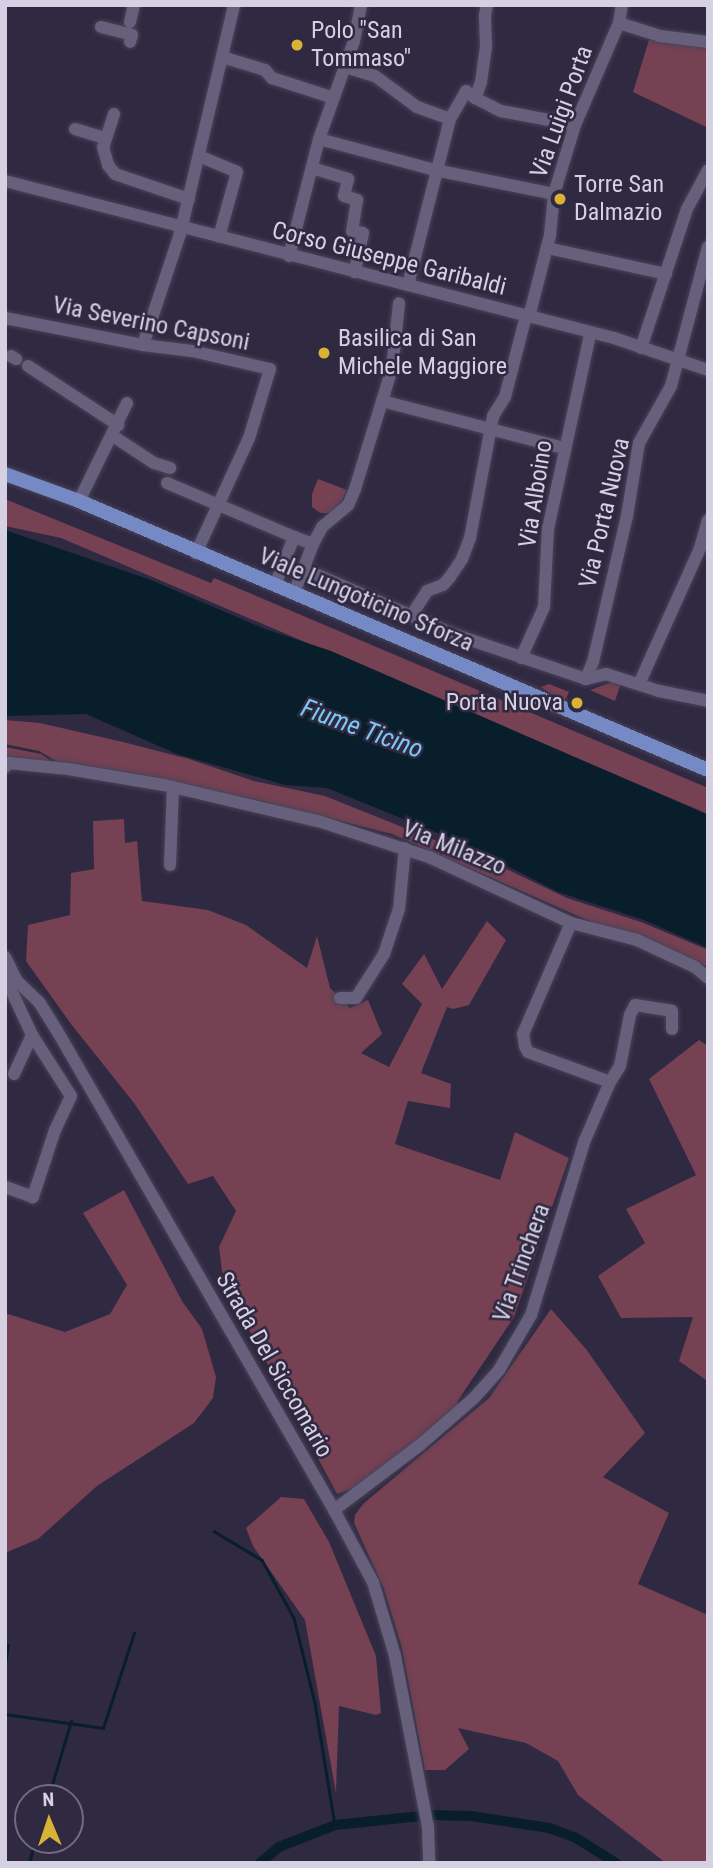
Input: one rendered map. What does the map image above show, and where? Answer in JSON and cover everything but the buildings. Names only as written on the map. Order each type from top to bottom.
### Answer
[{"type":"main road","name":"Viale Lungoticino Sforza","points":[[5,474],[79,501],[708,771]]},
{"type":"street","points":[[101,27],[128,32],[134,5]]},
{"type":"street","points":[[143,345],[182,227],[234,5]]},
{"type":"street","points":[[289,256],[319,139],[345,67],[361,5]]},
{"type":"street","points":[[475,98],[486,46],[487,5]]},
{"type":"street","name":"Via Luigi Porta","points":[[411,615],[427,591],[443,585],[462,559],[470,538],[493,416],[505,397],[547,248],[554,194],[575,125],[619,23],[622,5]]},
{"type":"street","points":[[619,23],[660,36],[708,42]]},
{"type":"street","points":[[222,57],[265,70],[272,78],[334,98]]},
{"type":"street","points":[[345,67],[375,76],[417,107],[450,119]]},
{"type":"street","points":[[404,285],[450,119],[466,91],[501,111],[575,125]]},
{"type":"street","points":[[114,114],[103,147],[108,165],[115,174],[189,199]]},
{"type":"street","points":[[75,129],[104,138]]},
{"type":"street","points":[[319,139],[435,170],[554,194]]},
{"type":"street","points":[[199,156],[237,172],[219,237]]},
{"type":"street","points":[[312,168],[348,179],[344,196],[357,200],[352,232],[363,233],[355,272]]},
{"type":"street","points":[[641,348],[687,209],[708,170]]},
{"type":"street","name":"Corso Giuseppe Garibaldi","points":[[5,181],[528,316],[708,370]]},
{"type":"street","name":"Via Porta Nuova","points":[[586,679],[593,662],[625,529],[639,443],[664,402],[679,361],[708,247]]},
{"type":"street","points":[[547,248],[666,274]]},
{"type":"street","points":[[294,593],[322,527],[348,505],[355,489],[395,356],[399,303]]},
{"type":"street","name":"Via Severino Capsoni","points":[[5,317],[143,345],[192,351],[270,369],[249,438],[218,502]]},
{"type":"street","name":"Via Alboino","points":[[522,658],[544,607],[548,529],[590,334]]},
{"type":"street","points":[[18,360],[155,463],[170,468]]},
{"type":"street","points":[[382,401],[564,448]]},
{"type":"street","points":[[79,501],[127,403]]},
{"type":"street","points":[[167,483],[218,502],[313,544]]},
{"type":"street","points":[[196,553],[218,502]]},
{"type":"street","points":[[639,684],[700,548],[708,520]]},
{"type":"street","points":[[275,585],[293,537]]},
{"type":"street","points":[[304,569],[411,615],[522,658],[586,679],[606,674],[659,691],[708,701]]},
{"type":"street","name":"Via Milazzo","points":[[5,767],[9,764],[68,769],[173,787],[318,821],[405,848],[570,923],[637,940],[695,967],[708,978]]},
{"type":"street","points":[[170,865],[173,787]]},
{"type":"street","points":[[340,998],[356,998],[384,954],[399,909],[405,848]]},
{"type":"street","points":[[570,923],[523,1034],[525,1046],[528,1052],[610,1082]]},
{"type":"street","name":"Strada Del Siccomario","points":[[5,957],[16,980],[39,1002],[55,1029],[334,1510],[373,1583],[385,1619],[428,1828]]},
{"type":"street","points":[[5,977],[32,1035],[71,1096],[55,1130],[33,1197],[5,1187]]},
{"type":"street","name":"Via Trinchera","points":[[334,1510],[440,1429],[499,1370],[531,1315],[585,1140],[610,1082],[620,1066],[635,1005],[673,1011],[672,1029]]},
{"type":"street","points":[[14,1074],[32,1035]]},
{"type":"street","points":[[422,1863],[428,1828]]},
{"type":"street","points":[[428,1828],[429,1863]]},
{"type":"shaded area","points":[[649,40],[708,46],[708,128],[633,92]]},
{"type":"shaded area","points":[[318,479],[347,490],[342,501],[331,513],[320,513],[312,507],[312,494]]},
{"type":"shaded area","points":[[5,499],[211,583],[214,578],[708,788],[708,814],[61,538],[5,526]]},
{"type":"shaded area","points":[[615,681],[621,683],[615,701],[590,690]]},
{"type":"shaded area","points":[[549,684],[569,692],[564,703],[541,687]]},
{"type":"shaded area","points":[[5,720],[40,723],[123,742],[189,759],[254,781],[325,796],[502,867],[567,898],[641,922],[706,949],[708,967],[641,937],[594,923],[392,834],[253,799],[61,764],[39,751],[5,744]]},
{"type":"shaded area","points":[[5,747],[41,754],[58,766],[5,761]]},
{"type":"shaded area","points":[[124,819],[125,843],[137,841],[142,901],[208,910],[246,925],[307,968],[317,936],[330,988],[350,1008],[368,1000],[382,1034],[361,1053],[389,1067],[422,1004],[402,984],[424,954],[442,989],[487,921],[506,940],[469,1005],[453,1009],[447,1007],[421,1073],[451,1084],[450,1108],[408,1101],[395,1144],[500,1180],[515,1132],[569,1158],[514,1317],[457,1402],[461,1405],[357,1487],[337,1494],[239,1311],[222,1271],[219,1247],[236,1211],[213,1176],[188,1184],[134,1103],[71,1024],[26,961],[28,925],[70,915],[71,873],[94,869],[93,821]]},
{"type":"shaded area","points":[[699,1040],[708,1046],[706,1380],[679,1361],[693,1317],[621,1318],[598,1276],[645,1243],[626,1209],[696,1175],[649,1079]]},
{"type":"shaded area","points":[[124,1190],[182,1301],[202,1329],[216,1377],[213,1398],[194,1423],[97,1486],[38,1539],[5,1553],[5,1313],[65,1332],[110,1314],[127,1285],[83,1213]]},
{"type":"shaded area","points":[[551,1309],[586,1349],[645,1433],[603,1477],[669,1513],[638,1584],[708,1615],[708,1863],[666,1863],[578,1795],[558,1761],[526,1743],[458,1728],[469,1749],[445,1770],[425,1770],[402,1648],[384,1589],[354,1523],[355,1515],[363,1504],[489,1398]]},
{"type":"shaded area","points":[[281,1497],[304,1499],[329,1542],[376,1656],[381,1713],[376,1715],[339,1706],[336,1793],[305,1620],[253,1546],[246,1528]]},
{"type":"water","name":"Fiume Ticino","points":[[5,530],[151,580],[265,629],[331,651],[708,815],[708,948],[644,920],[558,892],[467,845],[327,788],[285,785],[177,754],[86,714],[5,716]]},
{"type":"waterway","points":[[214,1531],[262,1560],[294,1618],[315,1703],[335,1825]]},
{"type":"waterway","points":[[5,1714],[103,1728],[134,1633]]},
{"type":"waterway","points":[[5,1664],[8,1645]]},
{"type":"waterway","points":[[52,1784],[71,1721]]},
{"type":"waterway","points":[[260,1863],[279,1847],[335,1825],[430,1815],[471,1816],[549,1828],[576,1838],[616,1863]]},
{"type":"waterway","points":[[29,1863],[31,1854]]},
{"type":"place","name":"Polo \"San Tommaso\"","points":[[297,45]]},
{"type":"place","name":"Torre San Dalmazio","points":[[560,199]]},
{"type":"place","name":"Basilica di San Michele Maggiore","points":[[324,353]]},
{"type":"place","name":"Porta Nuova","points":[[577,703]]}]
